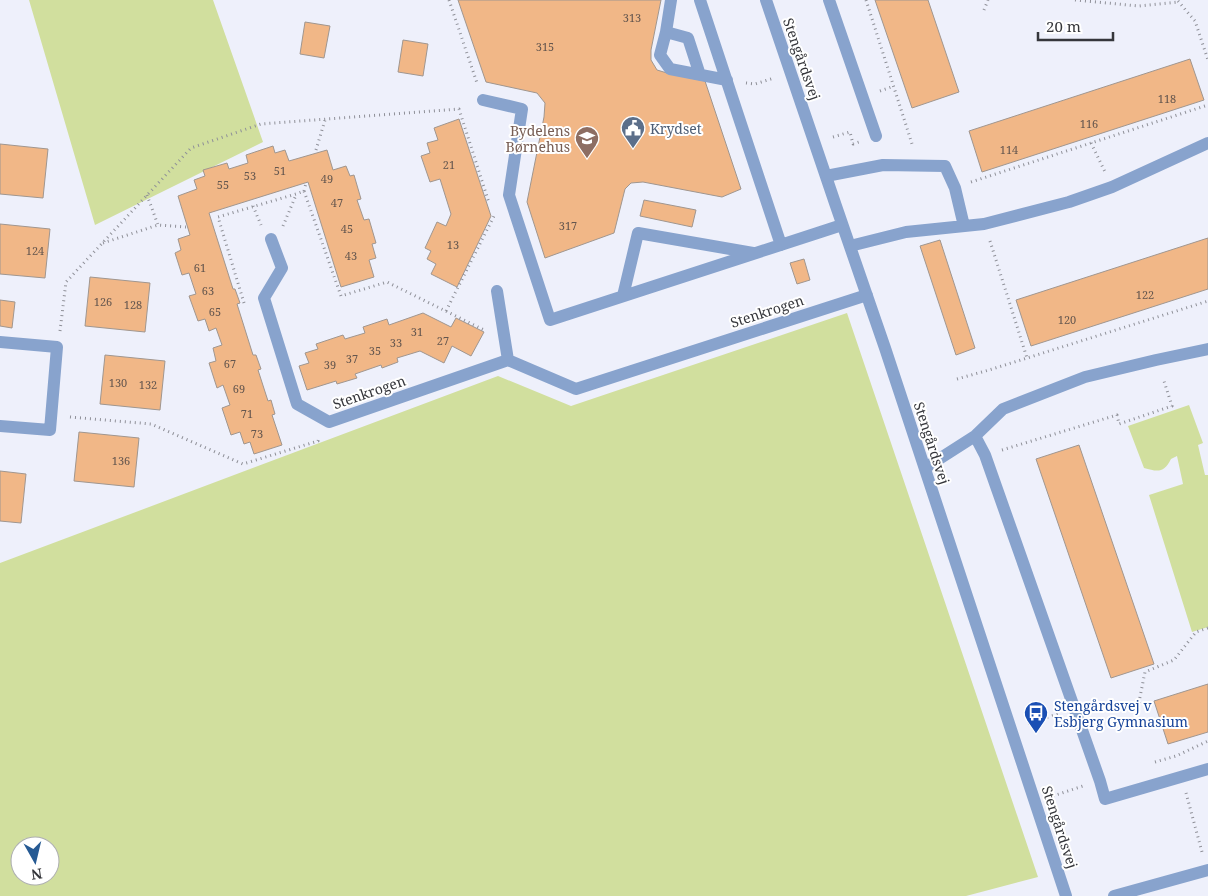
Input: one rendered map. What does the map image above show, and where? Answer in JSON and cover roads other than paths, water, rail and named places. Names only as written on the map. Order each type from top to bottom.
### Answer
[{"type":"street","points":[[671,0],[660,55],[670,69],[727,80]]},
{"type":"street","points":[[700,0],[781,245]]},
{"type":"street","name":"Stengårdsvej","points":[[766,0],[925,468],[1066,896]]},
{"type":"street","points":[[829,0],[876,136]]},
{"type":"street","points":[[666,32],[688,38],[700,75]]},
{"type":"street","points":[[483,100],[522,109],[509,195],[550,320],[842,225]]},
{"type":"street","points":[[850,246],[906,232],[984,224],[1069,202],[1112,187],[1208,144]]},
{"type":"street","points":[[826,176],[884,166],[945,166],[955,188],[964,226]]},
{"type":"street","points":[[623,296],[638,233],[755,253]]},
{"type":"street","name":"Stenkrogen","points":[[271,238],[282,268],[264,298],[297,404],[329,422],[508,360],[576,389],[867,295]]},
{"type":"street","points":[[498,291],[508,360]]},
{"type":"street","points":[[0,342],[57,347],[50,430],[0,426]]},
{"type":"street","points":[[925,468],[976,436],[1002,409],[1085,377],[1208,349]]},
{"type":"street","points":[[976,436],[985,455],[1105,799],[1208,769]]},
{"type":"street","points":[[1114,896],[1208,870]]},
{"type":"place","name":"Krydset","points":[[633,149]]},
{"type":"place","name":"Bydelens Børnehus","points":[[587,159]]},
{"type":"place","name":"Stengårdsvej v Esbjerg Gymnasium","points":[[1036,734]]}]
